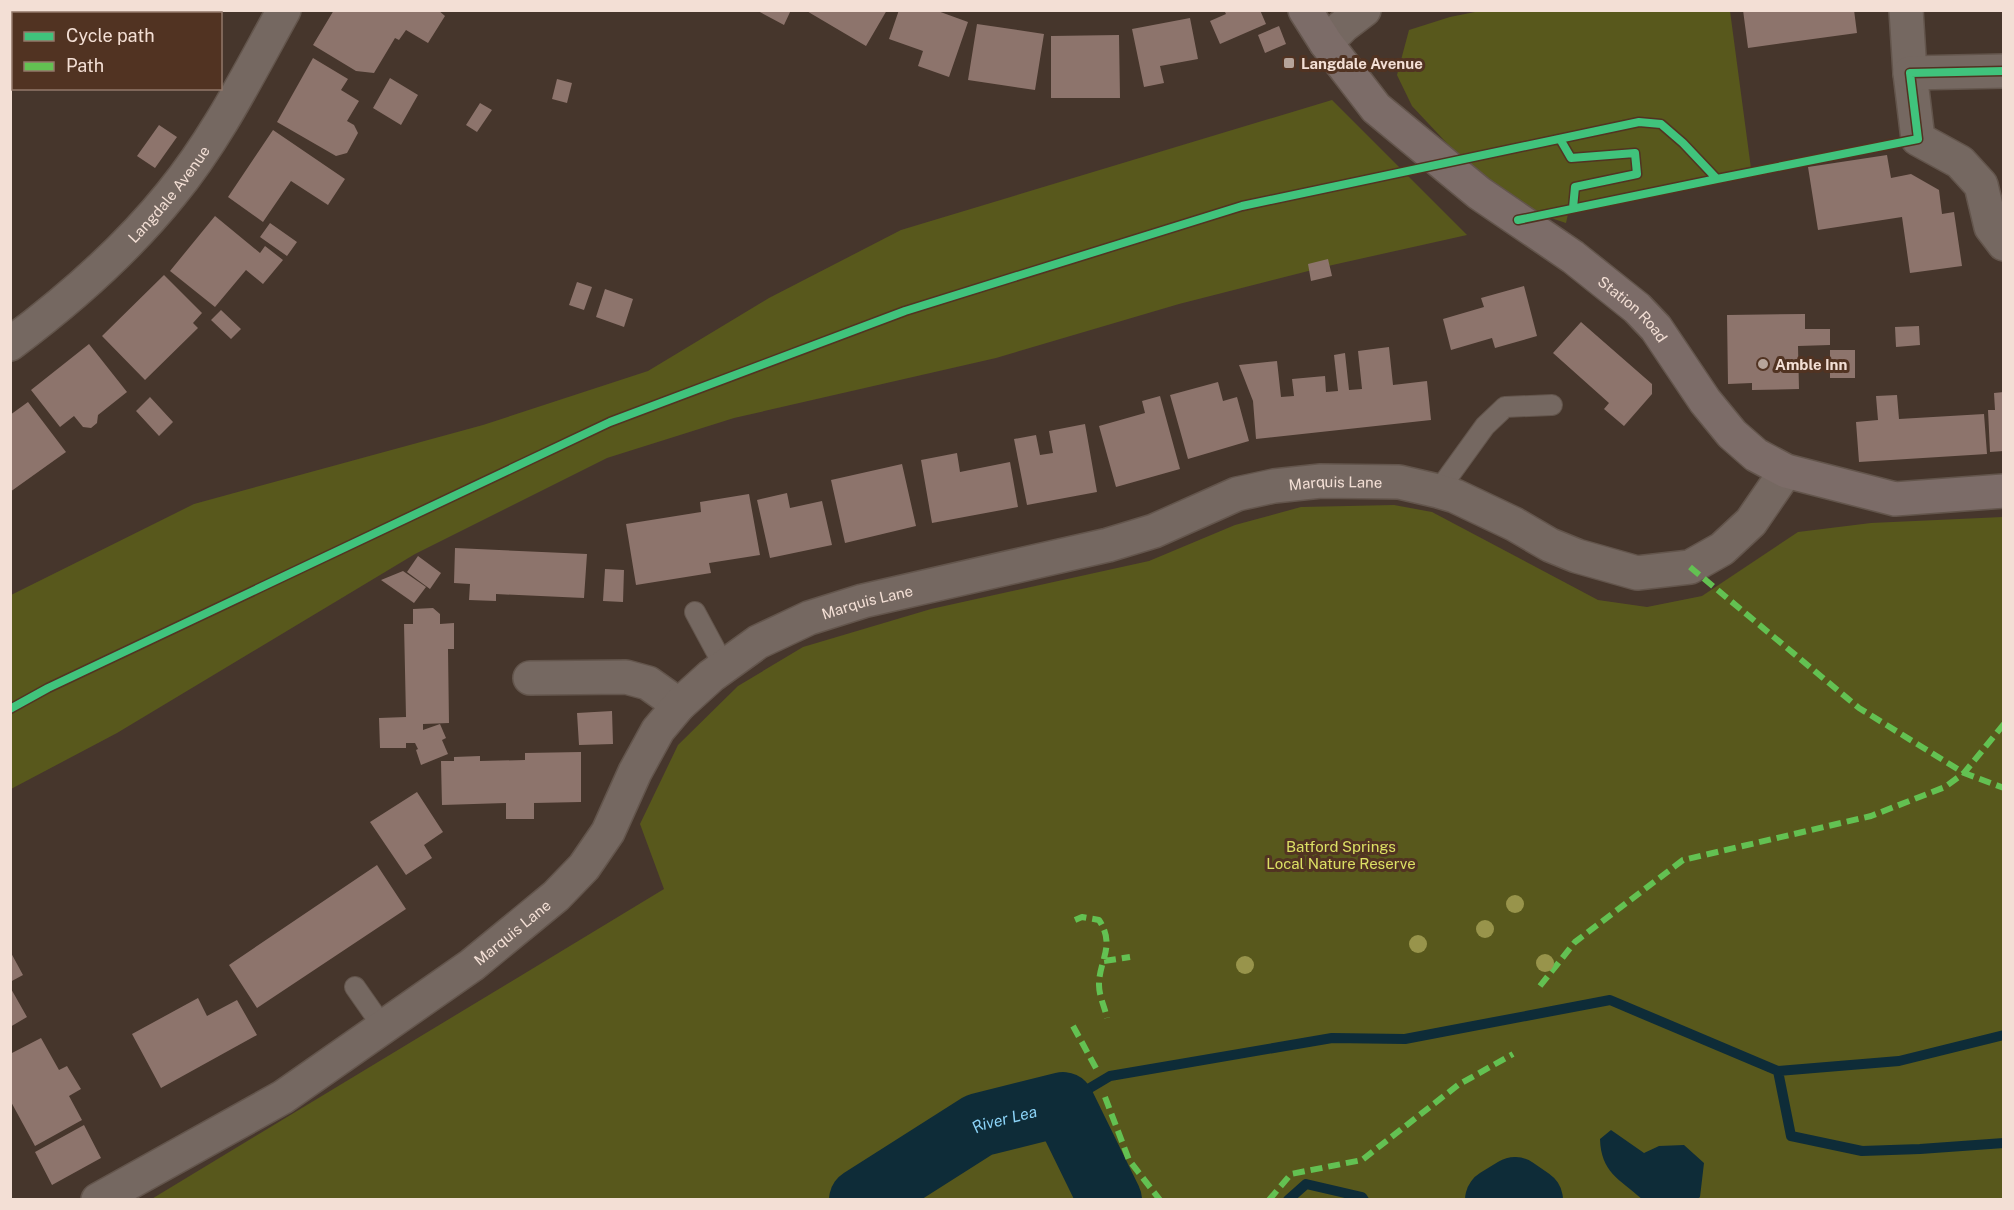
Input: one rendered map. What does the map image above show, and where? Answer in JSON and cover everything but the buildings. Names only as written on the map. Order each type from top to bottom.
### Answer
[{"type":"main road","name":"Station Road","points":[[1305,10],[1326,43],[1376,108],[1479,193],[1573,257],[1637,308],[1656,328],[1705,401],[1732,434],[1755,454],[1786,471],[1895,499],[2004,491]]},
{"type":"street","name":"Langdale Avenue","points":[[10,344],[68,299],[125,246],[172,194],[222,122],[284,10]]},
{"type":"street","points":[[1326,43],[1364,10]]},
{"type":"street","points":[[1906,10],[1910,73],[1918,139],[1960,162],[1981,185],[1990,227],[2004,244]]},
{"type":"street","points":[[1910,73],[2004,71]]},
{"type":"street","name":"Marquis Lane","points":[[98,1200],[283,1097],[472,965],[556,896],[584,867],[608,832],[635,772],[658,730],[679,705],[724,666],[758,642],[809,618],[863,601],[1108,545],[1154,531],[1237,494],[1274,486],[1322,481],[1399,482],[1438,490],[1485,510],[1577,556],[1637,573],[1690,567],[1722,549],[1751,522],[1786,471]]},
{"type":"street","points":[[530,678],[626,677],[648,683],[679,705]]},
{"type":"lane","points":[[1438,490],[1485,426],[1505,408],[1552,405]]},
{"type":"lane","points":[[695,612],[724,666]]},
{"type":"lane","points":[[355,987],[383,1027]]},
{"type":"green space","points":[[1485,10],[1730,11],[1752,176],[1568,214],[1566,223],[1509,204],[1486,185],[1412,106],[1397,75],[1409,30],[1450,17]]},
{"type":"green space","points":[[1332,100],[1467,235],[1328,266],[1179,304],[996,358],[734,418],[607,458],[415,554],[117,733],[11,789],[11,595],[194,504],[483,425],[648,371],[769,298],[901,230]]},
{"type":"green space","name":"Batford Springs Local Nature Reserve","points":[[1394,505],[1432,512],[1598,600],[1647,607],[1702,596],[1798,532],[1871,523],[2003,517],[2003,1199],[150,1200],[664,889],[640,824],[678,745],[738,686],[803,647],[931,609],[1149,561],[1235,525],[1301,507]]},
{"type":"water","points":[[1611,1130],[1644,1153],[1659,1146],[1684,1145],[1704,1163],[1700,1197],[1696,1200],[1642,1199],[1613,1174],[1604,1159],[1600,1139]]},
{"type":"waterway","points":[[1063,1104],[1110,1076],[1332,1038],[1405,1039],[1610,1000],[1778,1071],[1899,1061],[2004,1035]]},
{"type":"waterway","points":[[1778,1071],[1791,1136],[1862,1151],[2004,1143]]},
{"type":"waterway","name":"River Lea","points":[[861,1200],[979,1125],[1063,1104],[1110,1200]]},
{"type":"waterway","points":[[1288,1200],[1306,1184],[1362,1197],[1364,1200]]},
{"type":"waterway","name":"River Lea","points":[[1497,1200],[1515,1189],[1531,1200]]},
{"type":"marked path","points":[[1690,567],[1859,708],[1964,773],[2004,788]]},
{"type":"marked path","points":[[1540,986],[1575,942],[1683,860],[1871,816],[1945,787],[1964,773],[2004,724]]},
{"type":"marked path","points":[[1075,920],[1082,917],[1099,920],[1104,929],[1106,945],[1099,985],[1107,1018]]},
{"type":"marked path","points":[[1104,961],[1130,957]]},
{"type":"marked path","points":[[1073,1026],[1097,1070]]},
{"type":"marked path","points":[[1269,1200],[1291,1174],[1362,1160],[1458,1085],[1513,1054]]},
{"type":"marked path","points":[[1105,1097],[1129,1160],[1160,1200]]},
{"type":"cycle path","points":[[10,709],[48,688],[610,422],[905,311],[1242,206],[1639,122],[1661,124],[1683,143],[1717,179],[1918,139],[1910,73],[2004,71]]},
{"type":"cycle path","points":[[1560,139],[1571,158],[1635,153],[1637,174],[1575,187],[1573,208]]},
{"type":"cycle path","points":[[1518,220],[1717,179]]},
{"type":"place","name":"Langdale Avenue","points":[[1289,63]]},
{"type":"place","name":"Amble Inn","points":[[1763,364]]}]
